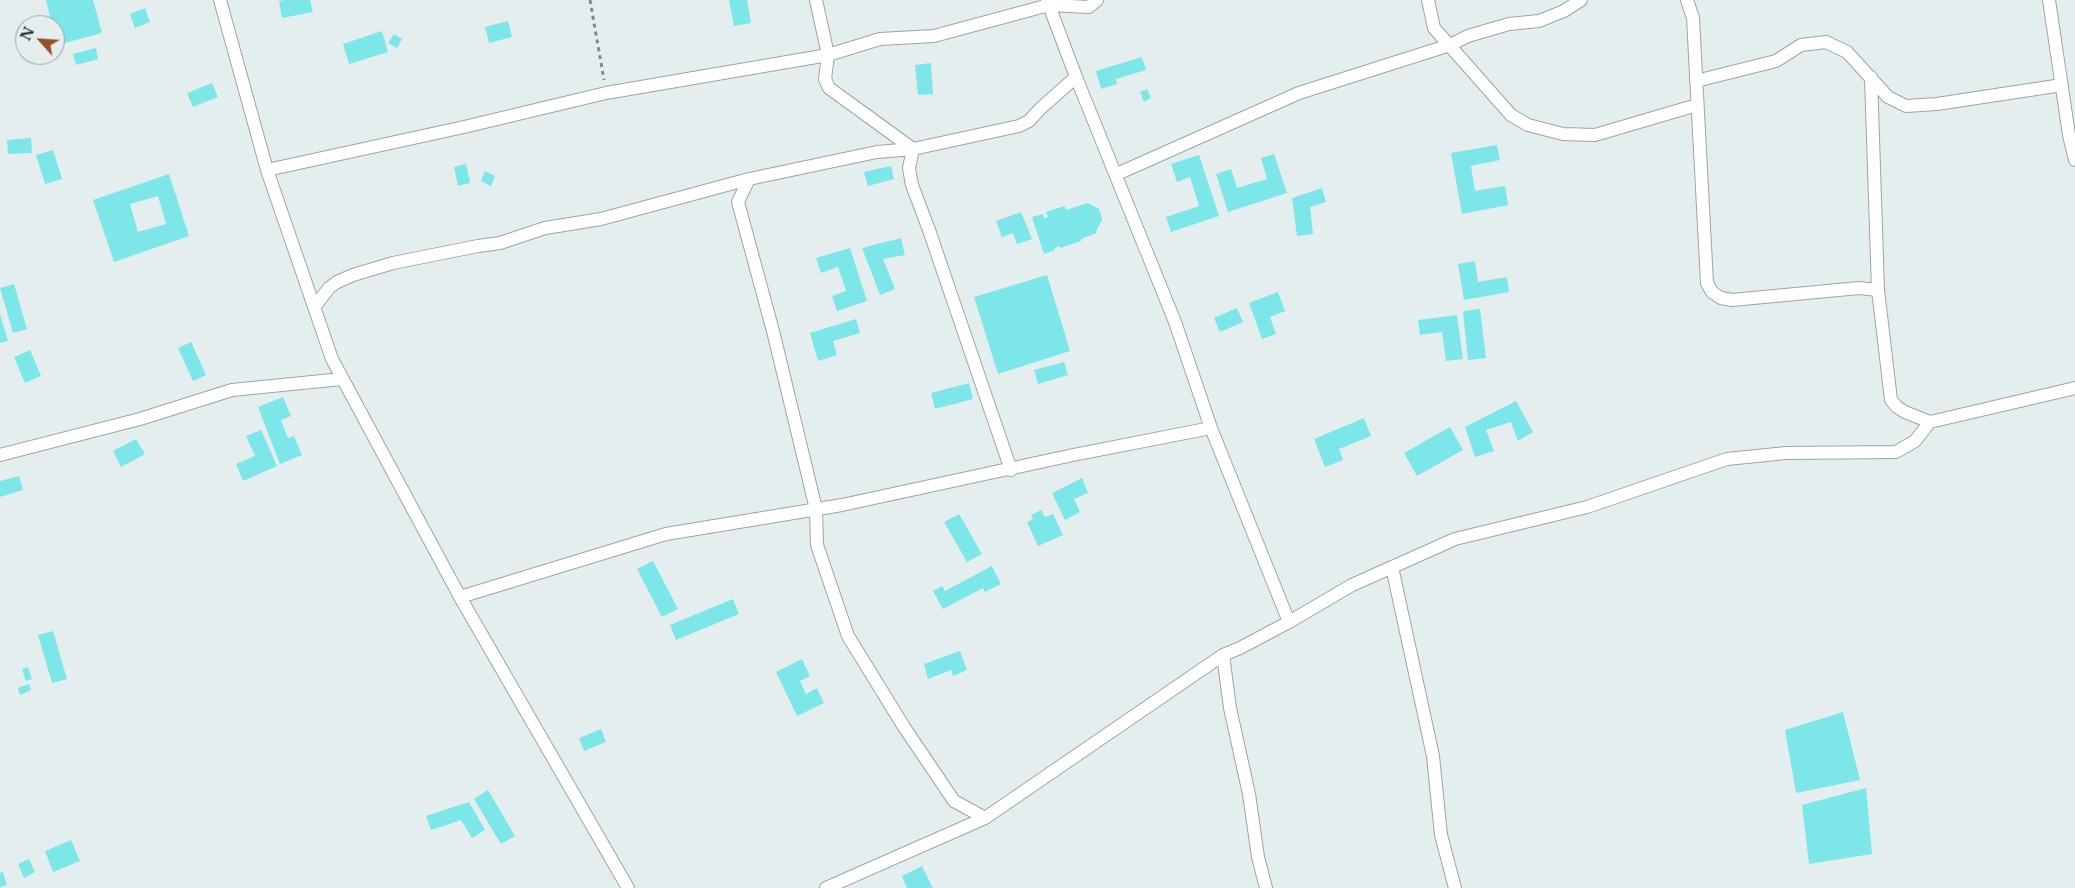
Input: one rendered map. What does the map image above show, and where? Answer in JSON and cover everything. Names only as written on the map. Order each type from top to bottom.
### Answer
[{"type":"street","points":[[220,0],[267,170],[332,359],[460,597],[628,888]]},
{"type":"street","points":[[816,0],[828,55],[825,79],[829,88],[913,149]]},
{"type":"street","points":[[267,170],[464,127],[606,93],[828,55],[880,40],[934,36],[1048,3],[1089,7],[1096,0]]},
{"type":"street","points":[[1428,0],[1434,28],[1511,115],[1528,124],[1562,134],[1595,135],[1698,105]]},
{"type":"street","points":[[1117,174],[1299,93],[1450,45],[1468,36],[1509,24],[1538,21],[1564,11],[1581,0]]},
{"type":"street","points":[[1687,0],[1693,18],[1707,283],[1712,292],[1721,298],[1732,300],[1859,288],[1878,290]]},
{"type":"street","points":[[2049,0],[2075,160]]},
{"type":"street","points":[[1048,3],[1175,322],[1210,428],[1289,622]]},
{"type":"street","points":[[1696,81],[1776,61],[1801,45],[1826,42],[1847,52],[1888,97],[1906,106],[1937,104],[2062,85]]},
{"type":"street","points":[[315,306],[329,288],[337,282],[353,274],[393,263],[478,246],[500,244],[545,228],[601,219],[749,179],[877,152],[913,149],[1019,126],[1029,121],[1076,77]]},
{"type":"street","points":[[1871,77],[1878,290],[1891,400],[1905,412],[1930,422],[2075,388]]},
{"type":"street","points":[[913,149],[909,168],[912,186],[930,230],[1011,470]]},
{"type":"street","points":[[749,179],[738,202],[773,331],[816,509],[817,545],[848,636],[904,727],[954,801],[985,818]]},
{"type":"street","points":[[0,455],[140,419],[232,390],[342,379]]},
{"type":"street","points":[[826,888],[985,818],[1223,655],[1289,622],[1352,585],[1455,540],[1587,507],[1727,459],[1786,453],[1896,452],[1915,441],[1930,422]]},
{"type":"street","points":[[460,597],[666,534],[816,509],[1210,428]]},
{"type":"street","points":[[1392,567],[1433,756],[1441,834],[1456,888]]},
{"type":"street","points":[[1223,655],[1230,708],[1249,794],[1258,857],[1266,888]]},
{"type":"path","points":[[590,0],[606,93]]},
{"type":"building","points":[[46,0],[93,0],[102,33],[65,43],[65,15],[50,15]]},
{"type":"building","points":[[310,0],[313,12],[282,18],[279,1]]},
{"type":"building","points":[[729,0],[747,0],[751,23],[734,26]]},
{"type":"building","points":[[145,8],[150,22],[135,28],[130,14]]},
{"type":"building","points":[[508,21],[512,37],[489,43],[485,27]]},
{"type":"building","points":[[382,31],[388,52],[349,64],[343,44]]},
{"type":"building","points":[[394,34],[402,39],[397,48],[388,43]]},
{"type":"building","points":[[96,48],[98,59],[76,65],[73,54]]},
{"type":"building","points":[[1142,57],[1146,70],[1116,79],[1117,84],[1101,89],[1096,71]]},
{"type":"building","points":[[931,63],[933,94],[918,95],[915,65]]},
{"type":"building","points":[[212,83],[218,97],[193,107],[187,93]]},
{"type":"building","points":[[1147,89],[1151,98],[1144,102],[1140,92]]},
{"type":"building","points":[[31,138],[32,153],[8,154],[7,140]]},
{"type":"building","points":[[1497,145],[1500,160],[1471,166],[1475,191],[1505,186],[1508,205],[1462,214],[1451,153]]},
{"type":"building","points":[[53,150],[62,179],[45,184],[36,155]]},
{"type":"building","points":[[1274,154],[1287,193],[1228,212],[1216,174],[1231,169],[1237,188],[1267,179],[1261,158]]},
{"type":"building","points":[[1199,155],[1219,216],[1171,232],[1166,217],[1199,206],[1190,177],[1177,182],[1171,164]]},
{"type":"building","points":[[466,164],[470,183],[458,186],[454,167]]},
{"type":"building","points":[[891,166],[894,179],[868,186],[864,172]]},
{"type":"building","points":[[485,171],[495,176],[491,186],[481,181]]},
{"type":"building","points":[[169,174],[189,236],[114,262],[93,200]],"holes":[[[158,196],[166,224],[138,232],[130,204]]]},
{"type":"building","points":[[1322,188],[1326,202],[1310,207],[1313,234],[1297,236],[1292,198]]},
{"type":"building","points":[[1088,203],[1099,209],[1101,215],[1102,220],[1096,231],[1097,233],[1081,239],[1081,241],[1060,248],[1059,246],[1054,248],[1055,250],[1044,254],[1032,217],[1043,214],[1044,218],[1048,217],[1046,212],[1065,206],[1066,210]]},
{"type":"building","points":[[1021,212],[1032,239],[1017,244],[1013,233],[1002,237],[996,221]]},
{"type":"building","points":[[901,238],[905,255],[883,259],[895,289],[880,295],[862,248]]},
{"type":"building","points":[[850,248],[867,301],[837,311],[832,296],[846,291],[838,267],[821,273],[816,258]]},
{"type":"building","points":[[1475,261],[1478,282],[1507,277],[1509,292],[1464,300],[1458,264]]},
{"type":"building","points":[[1047,275],[1070,351],[998,374],[974,297]]},
{"type":"building","points":[[14,284],[27,329],[13,333],[0,288]]},
{"type":"building","points":[[1278,292],[1285,311],[1270,317],[1276,334],[1262,339],[1249,303]]},
{"type":"building","points":[[1237,308],[1243,322],[1220,332],[1214,318]]},
{"type":"building","points":[[1480,309],[1486,358],[1468,360],[1463,311]]},
{"type":"building","points":[[0,314],[8,341],[0,343]]},
{"type":"building","points":[[1457,315],[1463,359],[1446,361],[1442,332],[1420,335],[1418,320]]},
{"type":"building","points":[[856,319],[860,333],[833,341],[837,355],[818,361],[810,333]]},
{"type":"building","points":[[191,342],[206,375],[193,381],[178,348]]},
{"type":"building","points":[[30,350],[41,376],[25,383],[14,357]]},
{"type":"building","points":[[1064,362],[1068,375],[1038,384],[1034,370]]},
{"type":"building","points":[[969,383],[973,399],[935,409],[931,393]]},
{"type":"building","points":[[283,397],[291,416],[281,420],[288,438],[294,436],[302,455],[280,464],[258,407]]},
{"type":"building","points":[[1516,401],[1533,432],[1518,441],[1511,422],[1486,430],[1494,451],[1475,457],[1465,427]]},
{"type":"building","points":[[1364,418],[1371,436],[1339,449],[1343,460],[1325,467],[1314,439]]},
{"type":"building","points":[[1450,427],[1463,450],[1417,476],[1404,453]]},
{"type":"building","points":[[261,430],[277,466],[243,481],[236,464],[255,456],[246,436]]},
{"type":"building","points":[[136,439],[145,454],[121,467],[113,451]]},
{"type":"building","points":[[19,476],[23,490],[0,497],[0,481]]},
{"type":"building","points":[[1082,478],[1088,493],[1074,499],[1080,512],[1065,520],[1052,493]]},
{"type":"building","points":[[1041,510],[1045,517],[1053,514],[1063,535],[1038,546],[1027,522],[1033,519],[1031,515]]},
{"type":"building","points":[[959,514],[982,554],[967,562],[944,522]]},
{"type":"building","points":[[653,561],[678,609],[662,617],[637,569]]},
{"type":"building","points":[[992,566],[1001,584],[985,592],[983,588],[943,609],[933,591],[942,586],[945,591]]},
{"type":"building","points":[[733,599],[739,614],[676,640],[670,625]]},
{"type":"building","points":[[53,631],[67,679],[52,683],[38,635]]},
{"type":"building","points":[[960,651],[967,670],[953,676],[951,670],[928,679],[924,664]]},
{"type":"building","points":[[802,659],[810,676],[800,681],[806,694],[817,688],[824,703],[797,716],[776,672]]},
{"type":"building","points":[[28,667],[32,679],[26,681],[22,669]]},
{"type":"building","points":[[29,684],[31,690],[20,695],[18,688]]},
{"type":"building","points":[[1843,712],[1860,780],[1796,793],[1785,730]]},
{"type":"building","points":[[601,729],[606,742],[584,751],[579,738]]},
{"type":"building","points":[[1866,788],[1872,854],[1809,864],[1802,805]]},
{"type":"building","points":[[488,790],[515,836],[501,844],[474,799]]},
{"type":"building","points":[[469,802],[485,830],[472,838],[461,820],[431,830],[426,816]]},
{"type":"building","points":[[71,840],[80,861],[53,872],[45,851]]},
{"type":"building","points":[[29,859],[35,872],[24,878],[18,864]]},
{"type":"building","points":[[922,866],[933,888],[907,888],[902,876]]},
{"type":"building","points":[[3,872],[7,885],[0,887],[0,873]]}]
